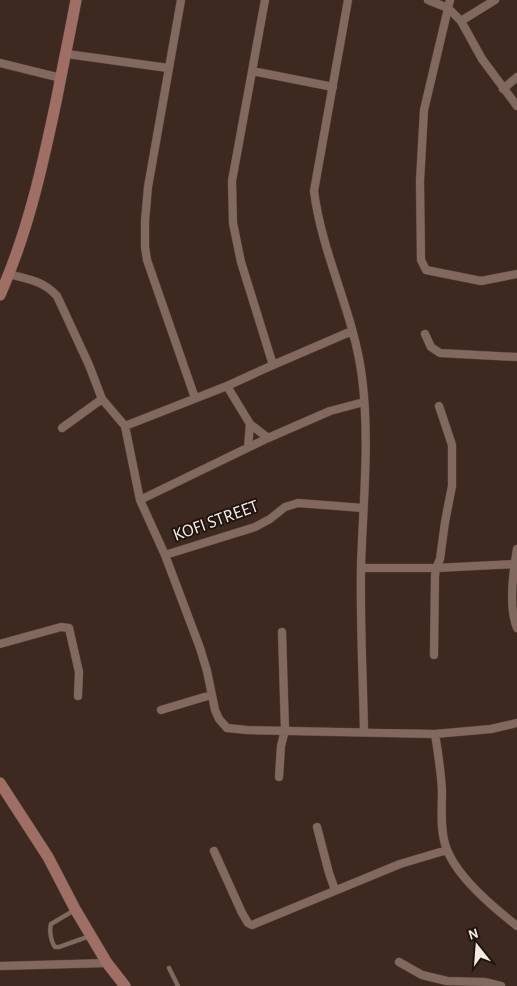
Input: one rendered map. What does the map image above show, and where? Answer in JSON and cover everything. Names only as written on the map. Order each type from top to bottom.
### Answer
[{"type":"street","points":[[0,295],[9,274],[43,165],[67,54],[76,0]]},
{"type":"street","points":[[181,0],[148,187],[145,247],[147,260],[195,398]]},
{"type":"street","points":[[266,0],[232,181],[233,223],[241,262],[273,364]]},
{"type":"street","points":[[348,0],[314,191],[317,215],[352,331],[362,375],[366,471],[361,568],[364,732]]},
{"type":"street","points":[[428,0],[449,4],[461,20],[482,60],[517,106]]},
{"type":"street","points":[[461,20],[495,0]]},
{"type":"street","points":[[449,4],[424,110],[420,181],[421,260],[426,270],[481,281],[517,274]]},
{"type":"street","points":[[67,54],[168,68]]},
{"type":"street","points":[[0,63],[61,78]]},
{"type":"street","points":[[252,71],[333,87]]},
{"type":"street","points":[[503,89],[517,77]]},
{"type":"street","points":[[9,274],[42,283],[56,296],[89,365],[102,399],[125,426],[140,500],[165,555],[200,648],[215,710],[228,728],[435,734],[491,729],[517,723]]},
{"type":"street","points":[[125,426],[227,386],[273,364],[352,331]]},
{"type":"street","points":[[424,334],[431,347],[440,353],[517,357]]},
{"type":"street","points":[[227,386],[250,424],[268,438]]},
{"type":"street","points":[[62,428],[102,399]]},
{"type":"street","points":[[140,500],[268,438],[330,411],[364,402]]},
{"type":"street","points":[[434,655],[433,627],[436,568],[440,559],[450,496],[453,462],[450,437],[439,406]]},
{"type":"street","points":[[248,447],[250,424]]},
{"type":"street","name":"KOFI STREET","points":[[165,555],[255,527],[270,519],[285,507],[298,503],[363,508]]},
{"type":"street","points":[[517,549],[514,564],[512,613],[517,628]]},
{"type":"street","points":[[361,568],[436,568],[514,564]]},
{"type":"street","points":[[0,644],[61,627],[69,628],[79,672],[78,696]]},
{"type":"street","points":[[279,777],[281,746],[285,730],[282,632]]},
{"type":"street","points":[[161,710],[211,695]]},
{"type":"street","points":[[435,734],[441,776],[442,828],[447,850],[463,874],[488,903],[517,926]]},
{"type":"street","points":[[0,783],[48,857],[75,910],[107,963],[125,986]]},
{"type":"street","points":[[317,827],[328,873],[335,890]]},
{"type":"street","points":[[214,851],[242,913],[248,923],[252,925],[400,864],[447,850]]},
{"type":"street","points":[[399,962],[422,975],[447,981],[485,982],[500,986]]},
{"type":"street","points":[[0,966],[107,963]]},
{"type":"lane","points":[[75,910],[51,924],[53,944],[55,947],[59,947],[91,936]]},
{"type":"lane","points":[[168,968],[178,986]]}]
